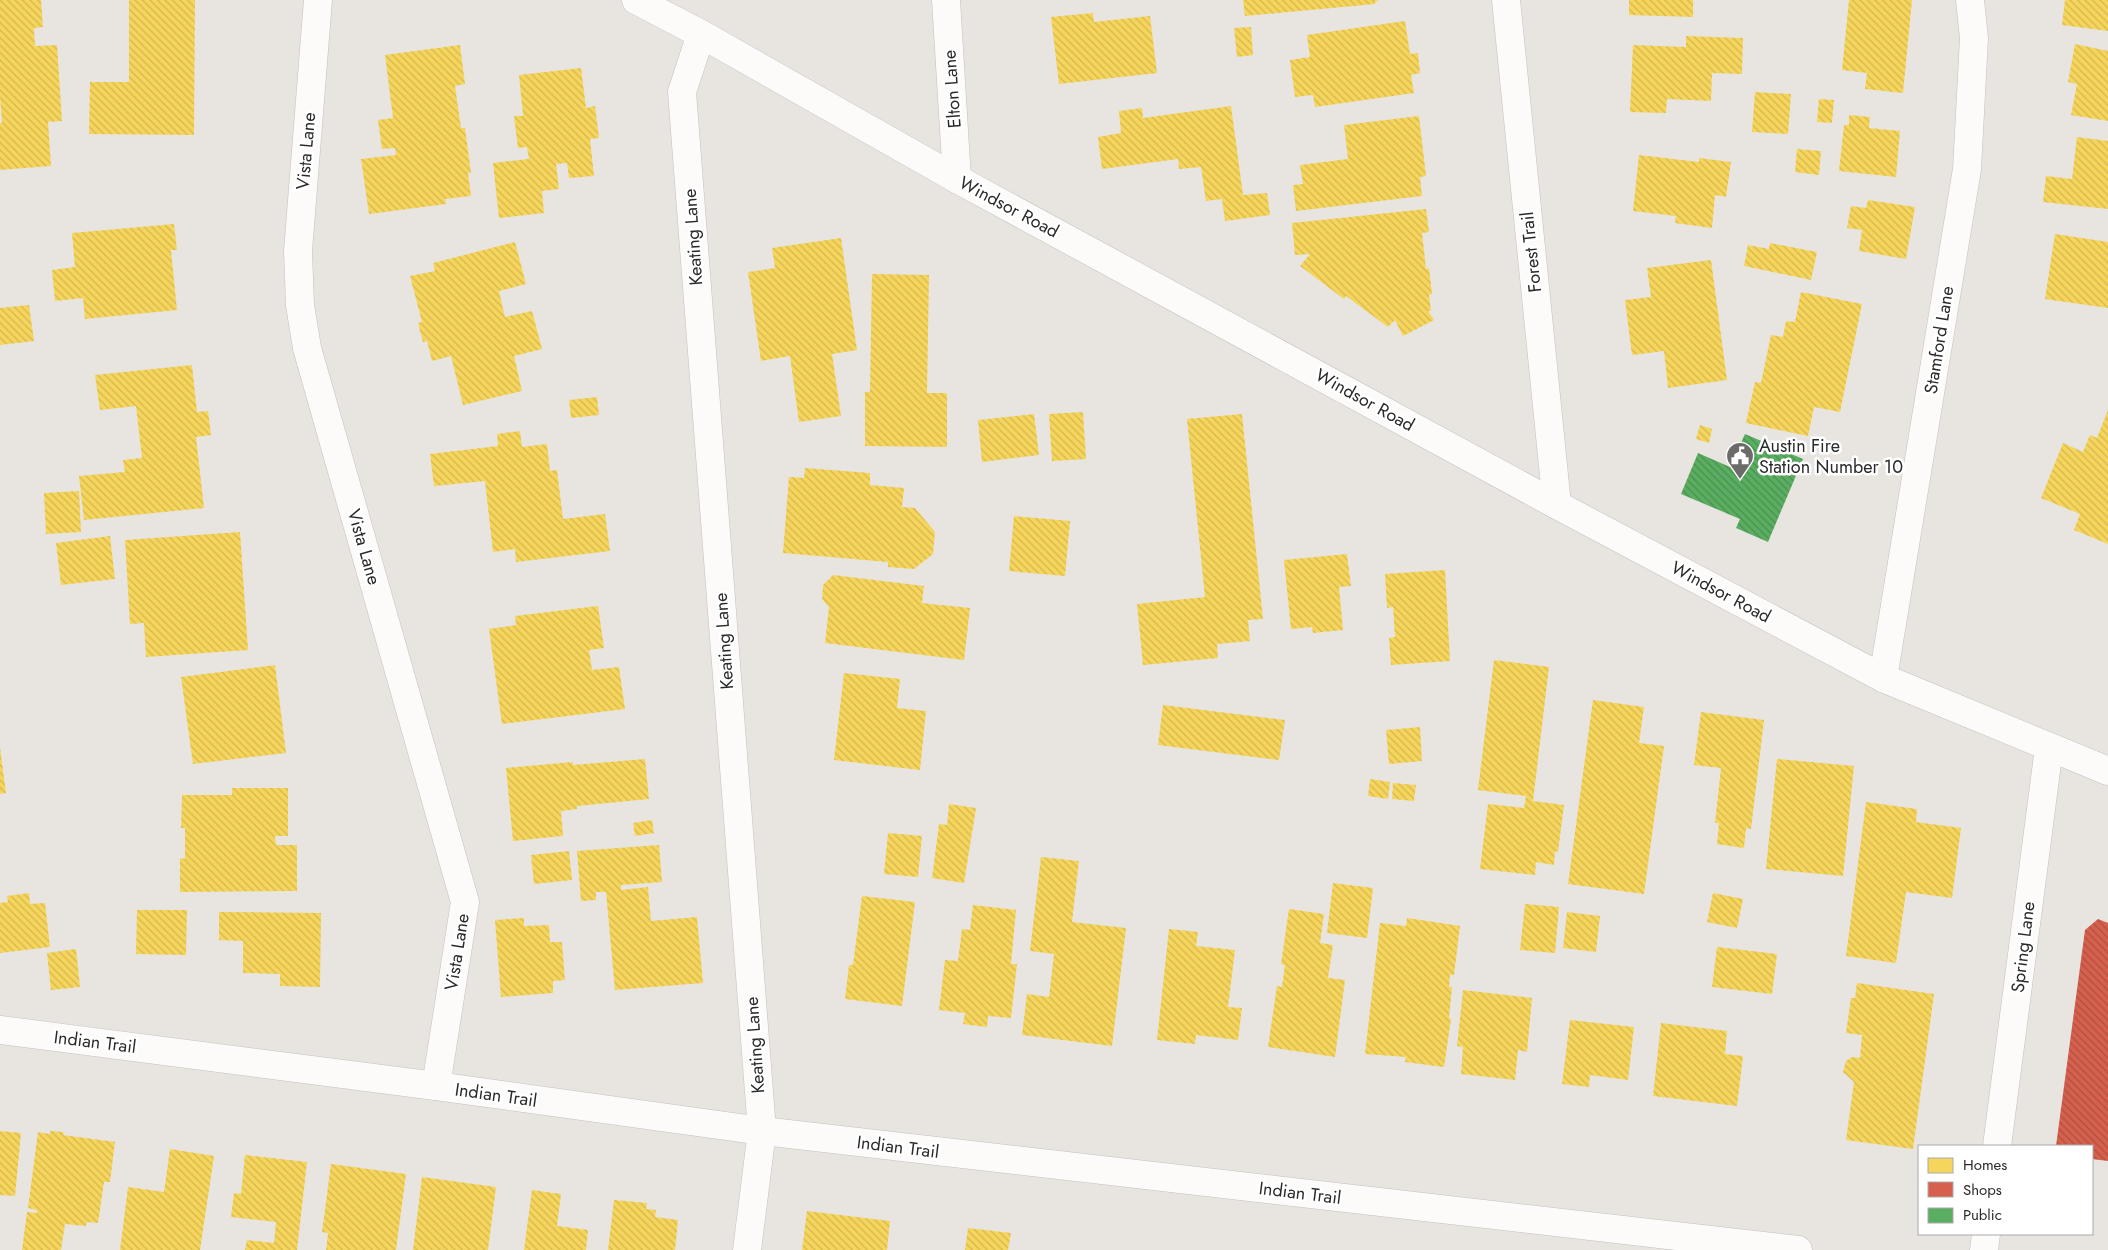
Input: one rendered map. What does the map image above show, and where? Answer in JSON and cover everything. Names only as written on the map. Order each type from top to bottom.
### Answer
[{"type":"street","name":"Vista Lane","points":[[318,0],[298,251],[300,305],[310,358],[465,902],[436,1086]]},
{"type":"street","name":"Windsor Road","points":[[636,0],[701,34],[957,179],[1557,505],[1883,678],[2108,771]]},
{"type":"street","name":"Elton Lane","points":[[946,0],[957,179]]},
{"type":"street","name":"Forest Trail","points":[[1506,0],[1557,505]]},
{"type":"street","name":"Stamford Lane","points":[[1883,678],[1967,169],[1974,38],[1970,0]]},
{"type":"street","name":"Keating Lane","points":[[701,34],[682,92],[762,1131],[747,1250]]},
{"type":"street","name":"Spring Lane","points":[[1997,1145],[2049,748]]},
{"type":"street","name":"Indian Trail","points":[[0,1030],[436,1086],[762,1131],[1798,1250]]},
{"type":"street","points":[[1984,1250],[1986,1235]]},
{"type":"building: Homes","points":[[0,0],[41,0],[43,27],[34,28],[35,46],[57,45],[62,121],[48,122],[51,166],[0,170],[0,123],[2,123],[0,97]]},
{"type":"building: Homes","points":[[129,0],[195,0],[194,135],[89,134],[90,82],[129,82]]},
{"type":"building: Homes","points":[[1243,0],[1378,1],[1375,4],[1245,16]]},
{"type":"building: Homes","points":[[1629,0],[1693,0],[1693,17],[1629,15]]},
{"type":"building: Homes","points":[[1849,0],[1912,0],[1903,93],[1865,89],[1867,73],[1842,70]]},
{"type":"building: Homes","points":[[2065,0],[2108,0],[2108,31],[2062,25]]},
{"type":"building: Homes","points":[[1093,13],[1094,22],[1150,16],[1157,73],[1059,84],[1051,17]]},
{"type":"building: Homes","points":[[1405,21],[1410,54],[1418,53],[1420,73],[1411,75],[1414,93],[1315,107],[1313,95],[1295,97],[1290,60],[1310,57],[1307,35]]},
{"type":"building: Homes","points":[[1251,27],[1253,55],[1237,57],[1234,28]]},
{"type":"building: Homes","points":[[1686,36],[1743,38],[1742,74],[1712,73],[1711,101],[1667,99],[1666,113],[1630,112],[1633,45],[1686,47]]},
{"type":"building: Homes","points":[[2075,44],[2108,51],[2108,121],[2071,115],[2077,84],[2068,82]]},
{"type":"building: Homes","points":[[460,45],[465,84],[455,86],[461,128],[465,128],[471,173],[468,173],[471,196],[445,199],[446,204],[369,214],[361,159],[396,155],[395,148],[382,149],[378,120],[393,118],[385,55]]},
{"type":"building: Homes","points":[[581,68],[586,108],[595,106],[599,138],[590,139],[594,176],[569,178],[567,163],[556,164],[559,189],[542,191],[544,213],[499,218],[493,163],[529,159],[527,147],[518,148],[514,116],[523,116],[519,75]]},
{"type":"building: Homes","points":[[1755,92],[1791,94],[1788,134],[1752,132]]},
{"type":"building: Homes","points":[[1819,99],[1834,100],[1832,123],[1817,122]]},
{"type":"building: Homes","points":[[1231,106],[1243,195],[1267,193],[1270,215],[1225,221],[1222,199],[1206,201],[1201,167],[1179,169],[1178,159],[1102,169],[1098,137],[1121,133],[1119,111],[1142,108],[1143,118]]},
{"type":"building: Homes","points":[[1849,115],[1870,117],[1869,128],[1900,131],[1896,177],[1839,171],[1844,125],[1849,125]]},
{"type":"building: Homes","points":[[1419,116],[1426,176],[1420,177],[1422,196],[1296,211],[1293,185],[1303,184],[1300,165],[1348,159],[1344,125]]},
{"type":"building: Homes","points":[[2077,137],[2108,141],[2108,209],[2043,202],[2046,176],[2072,179]]},
{"type":"building: Homes","points":[[1797,149],[1821,151],[1819,175],[1795,172]]},
{"type":"building: Homes","points":[[1639,155],[1699,162],[1699,158],[1731,162],[1726,197],[1715,195],[1712,228],[1675,223],[1676,216],[1633,211]]},
{"type":"building: Homes","points":[[1868,200],[1915,207],[1906,259],[1859,251],[1862,230],[1847,228],[1851,206],[1866,208]]},
{"type":"building: Homes","points":[[1426,209],[1429,232],[1422,233],[1426,269],[1429,268],[1432,294],[1429,295],[1431,311],[1428,311],[1434,320],[1403,336],[1395,320],[1388,327],[1346,296],[1344,299],[1300,266],[1310,254],[1295,255],[1292,223]]},
{"type":"building: Homes","points":[[174,224],[177,250],[171,250],[177,310],[85,319],[83,298],[55,301],[52,270],[75,267],[72,233]]},
{"type":"building: Homes","points":[[2055,234],[2108,242],[2108,308],[2045,299]]},
{"type":"building: Homes","points":[[841,238],[857,350],[832,354],[841,416],[799,422],[790,356],[761,361],[748,272],[775,268],[772,248]]},
{"type":"building: Homes","points":[[515,242],[526,284],[499,291],[505,317],[532,311],[542,349],[514,356],[522,391],[463,405],[451,356],[432,361],[427,341],[423,342],[418,323],[422,322],[410,276],[435,271],[433,263]]},
{"type":"building: Homes","points":[[1770,243],[1817,252],[1811,280],[1744,266],[1748,245],[1769,249]]},
{"type":"building: Homes","points":[[1711,260],[1727,380],[1668,388],[1664,351],[1632,355],[1625,300],[1651,297],[1647,268]]},
{"type":"building: Homes","points":[[872,274],[929,275],[927,393],[947,393],[947,447],[865,446],[865,392],[870,392]]},
{"type":"building: Homes","points":[[1801,292],[1862,304],[1840,412],[1814,407],[1808,436],[1746,423],[1755,382],[1761,383],[1771,335],[1783,337],[1786,321],[1795,322]]},
{"type":"building: Homes","points":[[29,305],[34,341],[0,345],[0,308]]},
{"type":"building: Homes","points":[[192,365],[197,412],[208,411],[211,435],[196,437],[204,508],[84,520],[79,476],[125,472],[123,460],[142,458],[136,406],[100,410],[95,375]]},
{"type":"building: Homes","points":[[597,397],[599,415],[571,418],[569,400]]},
{"type":"building: Homes","points":[[2108,410],[2108,544],[2074,530],[2080,514],[2041,498],[2063,443],[2083,452],[2090,435],[2097,438]]},
{"type":"building: Homes","points":[[1083,412],[1086,459],[1052,461],[1049,414]]},
{"type":"building: Homes","points":[[1034,414],[1039,455],[982,462],[978,420]]},
{"type":"building: Homes","points":[[1242,414],[1263,619],[1248,620],[1250,641],[1217,644],[1218,658],[1143,665],[1137,604],[1205,597],[1187,419]]},
{"type":"building: Homes","points":[[1700,425],[1712,429],[1709,443],[1696,439]]},
{"type":"building: Homes","points":[[520,431],[522,447],[547,444],[550,471],[557,470],[563,519],[605,514],[610,551],[516,562],[515,549],[493,552],[485,481],[434,486],[430,454],[498,446],[497,434]]},
{"type":"building: Homes","points":[[805,468],[870,473],[870,485],[904,488],[902,507],[915,508],[935,532],[933,554],[914,569],[888,567],[888,562],[783,553],[789,477],[804,478]]},
{"type":"building: Homes","points":[[79,491],[81,532],[46,534],[44,493]]},
{"type":"building: Homes","points":[[1014,516],[1070,521],[1065,576],[1009,571]]},
{"type":"building: Homes","points":[[240,532],[248,650],[146,657],[144,623],[130,624],[125,540]]},
{"type":"building: Homes","points":[[110,536],[115,579],[61,585],[56,543]]},
{"type":"building: Homes","points":[[1347,554],[1351,586],[1339,587],[1343,630],[1313,633],[1312,627],[1291,629],[1284,560]]},
{"type":"building: Homes","points":[[1445,570],[1450,661],[1391,665],[1389,638],[1395,637],[1393,607],[1387,608],[1385,574]]},
{"type":"building: Homes","points":[[833,575],[924,586],[922,603],[970,608],[964,660],[825,643],[829,607],[822,599],[823,585]]},
{"type":"building: Homes","points":[[598,606],[604,648],[589,650],[592,670],[619,667],[625,709],[502,724],[489,629],[516,625],[515,616]]},
{"type":"building: Homes","points":[[1494,660],[1549,667],[1533,801],[1564,805],[1558,852],[1555,851],[1554,865],[1536,862],[1535,875],[1480,869],[1488,804],[1524,808],[1526,796],[1478,790]]},
{"type":"building: Homes","points":[[275,665],[286,753],[193,764],[181,677]]},
{"type":"building: Homes","points":[[844,673],[900,679],[897,708],[926,711],[920,770],[834,760]]},
{"type":"building: Homes","points":[[1593,700],[1644,707],[1639,743],[1664,746],[1644,894],[1568,884]]},
{"type":"building: Homes","points":[[1163,705],[1285,720],[1279,760],[1158,745]]},
{"type":"building: Homes","points":[[1701,712],[1764,720],[1751,829],[1746,828],[1744,848],[1717,844],[1719,823],[1715,823],[1721,768],[1694,765]]},
{"type":"building: Homes","points":[[1420,727],[1422,761],[1389,764],[1386,730]]},
{"type":"building: Homes","points":[[0,747],[6,793],[0,794]]},
{"type":"building: Homes","points":[[645,759],[649,799],[577,806],[577,809],[561,811],[563,836],[513,841],[506,768],[573,762],[573,765]]},
{"type":"building: Homes","points":[[1777,759],[1854,766],[1843,876],[1766,869]]},
{"type":"building: Homes","points":[[1370,779],[1390,782],[1388,799],[1368,796]]},
{"type":"building: Homes","points":[[1393,783],[1416,785],[1414,801],[1392,799]]},
{"type":"building: Homes","points":[[232,788],[288,788],[288,836],[275,836],[276,845],[297,845],[297,891],[180,892],[180,858],[185,859],[185,828],[181,828],[182,795],[232,795]]},
{"type":"building: Homes","points":[[1866,802],[1917,809],[1916,822],[1961,828],[1952,898],[1906,892],[1896,963],[1846,956]]},
{"type":"building: Homes","points":[[949,804],[976,808],[964,883],[932,878],[939,824],[947,825]]},
{"type":"building: Homes","points":[[652,820],[654,833],[635,836],[633,823]]},
{"type":"building: Homes","points":[[888,833],[922,836],[918,877],[884,874]]},
{"type":"building: Homes","points":[[659,845],[662,882],[621,885],[621,890],[648,887],[651,921],[697,917],[703,983],[615,990],[606,892],[596,892],[596,900],[581,901],[577,851]]},
{"type":"building: Homes","points":[[569,851],[572,880],[534,884],[531,855]]},
{"type":"building: Homes","points":[[1041,857],[1079,861],[1072,922],[1126,928],[1112,1046],[1022,1035],[1027,994],[1049,997],[1054,954],[1030,951]]},
{"type":"building: Homes","points":[[1333,883],[1373,888],[1367,938],[1327,933]]},
{"type":"building: Homes","points":[[29,893],[30,904],[45,903],[50,947],[0,953],[0,903],[8,902],[7,896]]},
{"type":"building: Homes","points":[[1713,893],[1743,899],[1737,928],[1707,922]]},
{"type":"building: Homes","points":[[862,896],[915,902],[902,1006],[845,999],[849,965],[853,965]]},
{"type":"building: Homes","points":[[1525,904],[1559,907],[1555,953],[1520,950]]},
{"type":"building: Homes","points":[[973,905],[1016,910],[1011,964],[1017,964],[1011,1018],[988,1016],[987,1027],[963,1024],[965,1013],[939,1010],[945,960],[958,961],[962,929],[970,930]]},
{"type":"building: Homes","points":[[1289,909],[1324,914],[1320,943],[1333,945],[1328,978],[1345,980],[1335,1057],[1268,1047],[1277,986],[1282,987],[1285,965],[1281,964]]},
{"type":"building: Homes","points":[[137,910],[187,910],[186,955],[136,954]]},
{"type":"building: Homes","points":[[219,912],[321,913],[320,987],[280,986],[280,974],[243,973],[243,941],[219,940]]},
{"type":"building: Homes","points":[[1567,912],[1600,916],[1596,952],[1563,948]]},
{"type":"building: Homes","points":[[524,918],[524,926],[549,925],[550,942],[562,942],[565,980],[553,981],[553,993],[501,997],[495,920]]},
{"type":"building: Homes","points":[[1407,918],[1460,926],[1454,975],[1450,975],[1449,987],[1452,987],[1449,1018],[1451,1019],[1444,1067],[1405,1062],[1406,1057],[1365,1054],[1380,923],[1406,926]]},
{"type":"building: Homes","points":[[1169,929],[1198,932],[1196,946],[1235,950],[1228,1007],[1242,1008],[1238,1040],[1196,1035],[1195,1044],[1157,1040]]},
{"type":"building: Homes","points":[[1717,947],[1777,954],[1772,994],[1712,987]]},
{"type":"building: Homes","points":[[76,949],[80,987],[51,990],[47,953]]},
{"type":"building: Homes","points":[[1857,983],[1934,994],[1913,1149],[1846,1140],[1854,1082],[1843,1072],[1846,1061],[1852,1057],[1860,1058],[1862,1035],[1846,1033],[1851,998],[1855,998]]},
{"type":"building: Homes","points":[[1463,990],[1532,998],[1527,1052],[1518,1050],[1515,1080],[1461,1074],[1463,1047],[1457,1046]]},
{"type":"building: Homes","points":[[1570,1020],[1634,1027],[1628,1080],[1590,1075],[1589,1087],[1562,1084]]},
{"type":"building: Homes","points":[[1661,1023],[1727,1031],[1725,1054],[1743,1056],[1737,1106],[1653,1096]]},
{"type":"building: Homes","points":[[0,1131],[21,1133],[15,1196],[0,1195]]},
{"type":"building: Homes","points":[[50,1131],[64,1132],[63,1135],[115,1142],[110,1182],[104,1182],[98,1223],[87,1222],[86,1226],[65,1224],[61,1250],[22,1250],[27,1212],[37,1213],[37,1210],[28,1208],[38,1132],[50,1134]]},
{"type":"building: Homes","points":[[170,1149],[214,1156],[200,1250],[120,1250],[128,1187],[164,1192]]},
{"type":"building: Homes","points":[[245,1155],[307,1162],[297,1250],[245,1250],[247,1240],[274,1243],[276,1222],[231,1217],[234,1193],[241,1194]]},
{"type":"building: Homes","points":[[331,1164],[406,1174],[396,1250],[326,1250],[328,1233],[322,1232]]},
{"type":"building: Homes","points":[[422,1177],[496,1187],[488,1250],[413,1250]]},
{"type":"building: Homes","points":[[532,1190],[561,1194],[557,1226],[588,1230],[586,1250],[524,1250]]},
{"type":"building: Homes","points":[[614,1200],[647,1203],[646,1209],[656,1210],[655,1217],[678,1220],[675,1250],[608,1250]]},
{"type":"building: Homes","points":[[807,1211],[890,1221],[887,1250],[802,1250]]},
{"type":"building: Homes","points":[[968,1228],[1011,1233],[1008,1250],[965,1250]]},
{"type":"building: Shops","points":[[2098,919],[2108,923],[2108,1161],[2093,1159],[2093,1145],[2056,1145],[2085,930]]},
{"type":"building: Public","name":"Austin Fire Station Number 10","points":[[1745,434],[1803,459],[1768,542],[1736,528],[1740,519],[1681,494],[1698,453],[1730,467]]},
{"type":"place","name":"Austin Fire Station Number 10","points":[[1740,480]]}]
